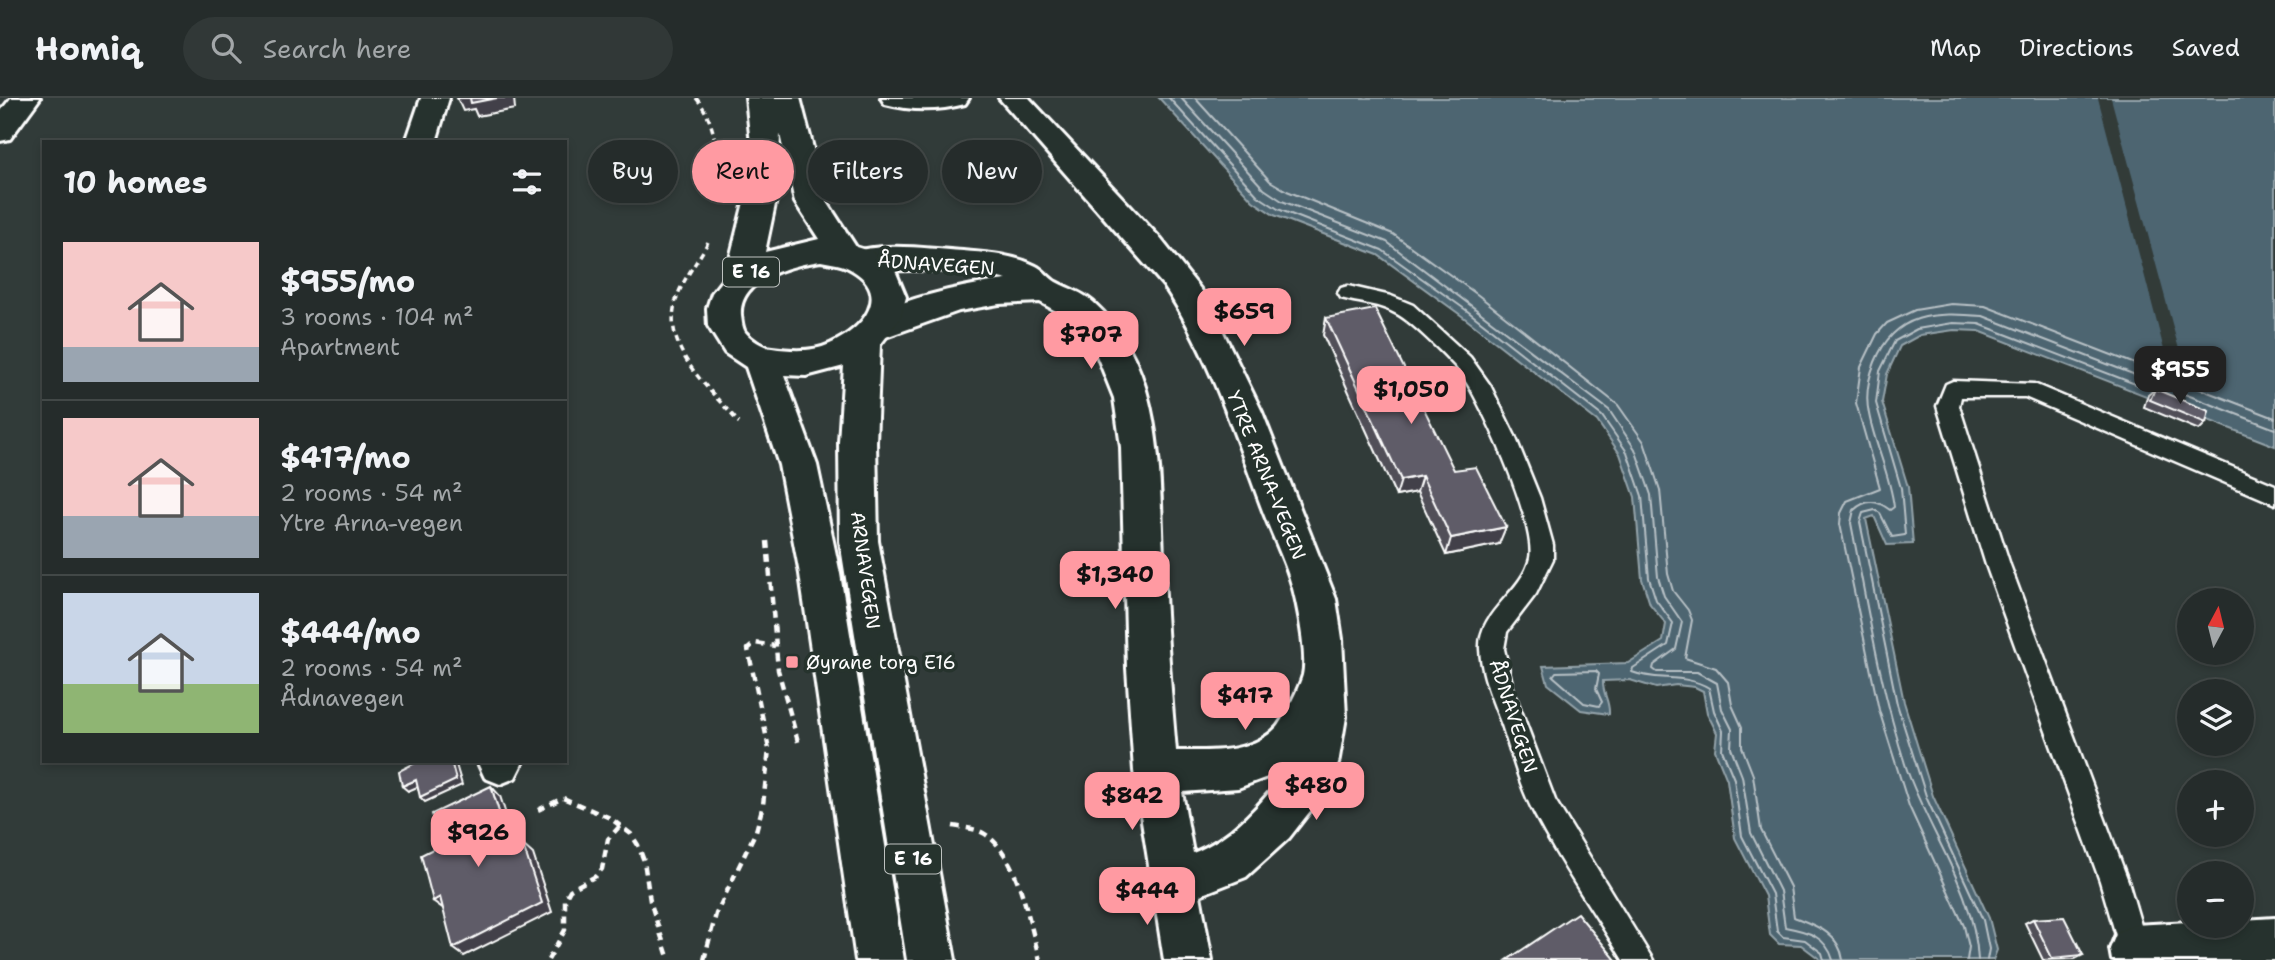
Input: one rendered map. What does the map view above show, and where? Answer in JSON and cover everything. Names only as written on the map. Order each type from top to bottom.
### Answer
[{"type":"main road","points":[[0,132],[26,98]]},
{"type":"main road","points":[[422,140],[435,98]]},
{"type":"main road","name":"E 16","points":[[741,280],[756,225],[767,168],[765,121],[760,98]]},
{"type":"main road","name":"E 16","points":[[786,98],[811,202],[853,256],[877,270],[886,283],[890,297],[887,312],[872,335],[840,356],[814,363],[786,365],[761,360],[744,351],[732,339],[725,325],[725,310],[730,294],[741,280],[757,267],[776,258],[810,251],[853,256]]},
{"type":"main road","points":[[895,98],[916,102],[955,98]]},
{"type":"main road","name":"YTRE ARNA-VEGEN","points":[[1013,98],[1176,278],[1192,303],[1244,412],[1316,598],[1325,717],[1316,764],[1305,783],[1273,823],[1230,860],[1174,882]]},
{"type":"main road","name":"ÅDNAVEGEN","points":[[853,256],[989,264],[1025,274],[1044,290],[1065,299],[1082,311],[1109,343],[1132,398],[1139,447],[1148,668],[1156,771],[1188,960]]},
{"type":"main road","name":"ÅDNAVEGEN","points":[[872,335],[922,307],[966,296],[1007,290],[1044,290]]},
{"type":"main road","name":"ARNAVEGEN","points":[[872,335],[856,453],[859,541],[931,960]]},
{"type":"main road","name":"E 16","points":[[761,360],[798,465],[820,574],[880,960]]},
{"type":"main road","name":"YTRE ARNA-VEGEN","points":[[1156,771],[1199,772],[1245,767],[1277,754],[1302,727],[1323,673]]},
{"type":"main road","points":[[2135,955],[2275,942]]},
{"type":"lane","name":"ÅDNAVEGEN","points":[[1348,293],[1391,303],[1406,310],[1444,344],[1474,375],[1504,436],[1529,498],[1542,545],[1541,559],[1528,587],[1495,629],[1492,649],[1502,692],[1544,806],[1639,960]]},
{"type":"lane","points":[[2135,955],[2114,881],[1998,565],[1948,406],[1953,389],[2027,389],[2275,495]]},
{"type":"path","points":[[704,960],[716,914],[756,831],[763,806],[769,749],[748,649],[755,643],[775,646]]},
{"type":"path","points":[[538,810],[563,797],[581,802],[635,838],[642,854],[649,894],[669,960]]},
{"type":"path","points":[[548,960],[565,930],[565,899],[570,890],[596,876],[602,869],[608,839],[620,826]]},
{"type":"path","points":[[948,826],[968,828],[985,834],[999,847],[1012,869],[1040,960]]},
{"type":"water","points":[[1159,98],[2275,98],[2275,446],[1979,331],[1954,330],[1920,335],[1900,346],[1887,374],[1882,402],[1908,487],[1913,544],[1887,545],[1874,516],[1866,519],[1904,702],[1933,796],[1989,918],[1997,950],[1993,960],[1821,960],[1801,945],[1779,944],[1770,935],[1765,896],[1735,838],[1727,780],[1715,750],[1717,733],[1707,713],[1703,691],[1695,687],[1676,685],[1656,688],[1630,680],[1603,681],[1609,714],[1581,710],[1548,684],[1543,666],[1628,663],[1663,641],[1666,624],[1650,604],[1642,579],[1635,497],[1620,454],[1597,421],[1462,316],[1378,255],[1274,215],[1253,201]]},
{"type":"pier","points":[[2098,98],[2111,98],[2190,390],[2184,389],[2186,412],[2172,406],[2173,384]]},
{"type":"building","points":[[470,98],[497,98],[471,103]]},
{"type":"building","points":[[1375,309],[1454,470],[1476,467],[1506,527],[1451,538],[1422,476],[1401,480],[1326,318]]},
{"type":"building","points":[[2155,389],[2209,411],[2206,423],[2150,400]]},
{"type":"building","points":[[415,763],[452,763],[456,780],[420,797],[416,780],[402,786],[399,771]]},
{"type":"building","points":[[491,786],[511,851],[523,845],[542,903],[453,948],[440,897],[433,901],[421,855],[441,845],[432,814]]},
{"type":"building","points":[[1577,913],[1616,960],[1507,960]]},
{"type":"building","points":[[2064,917],[2083,955],[2052,958],[2033,919]]},
{"type":"place","name":"Øyrane torg E16","points":[[792,662]]}]
